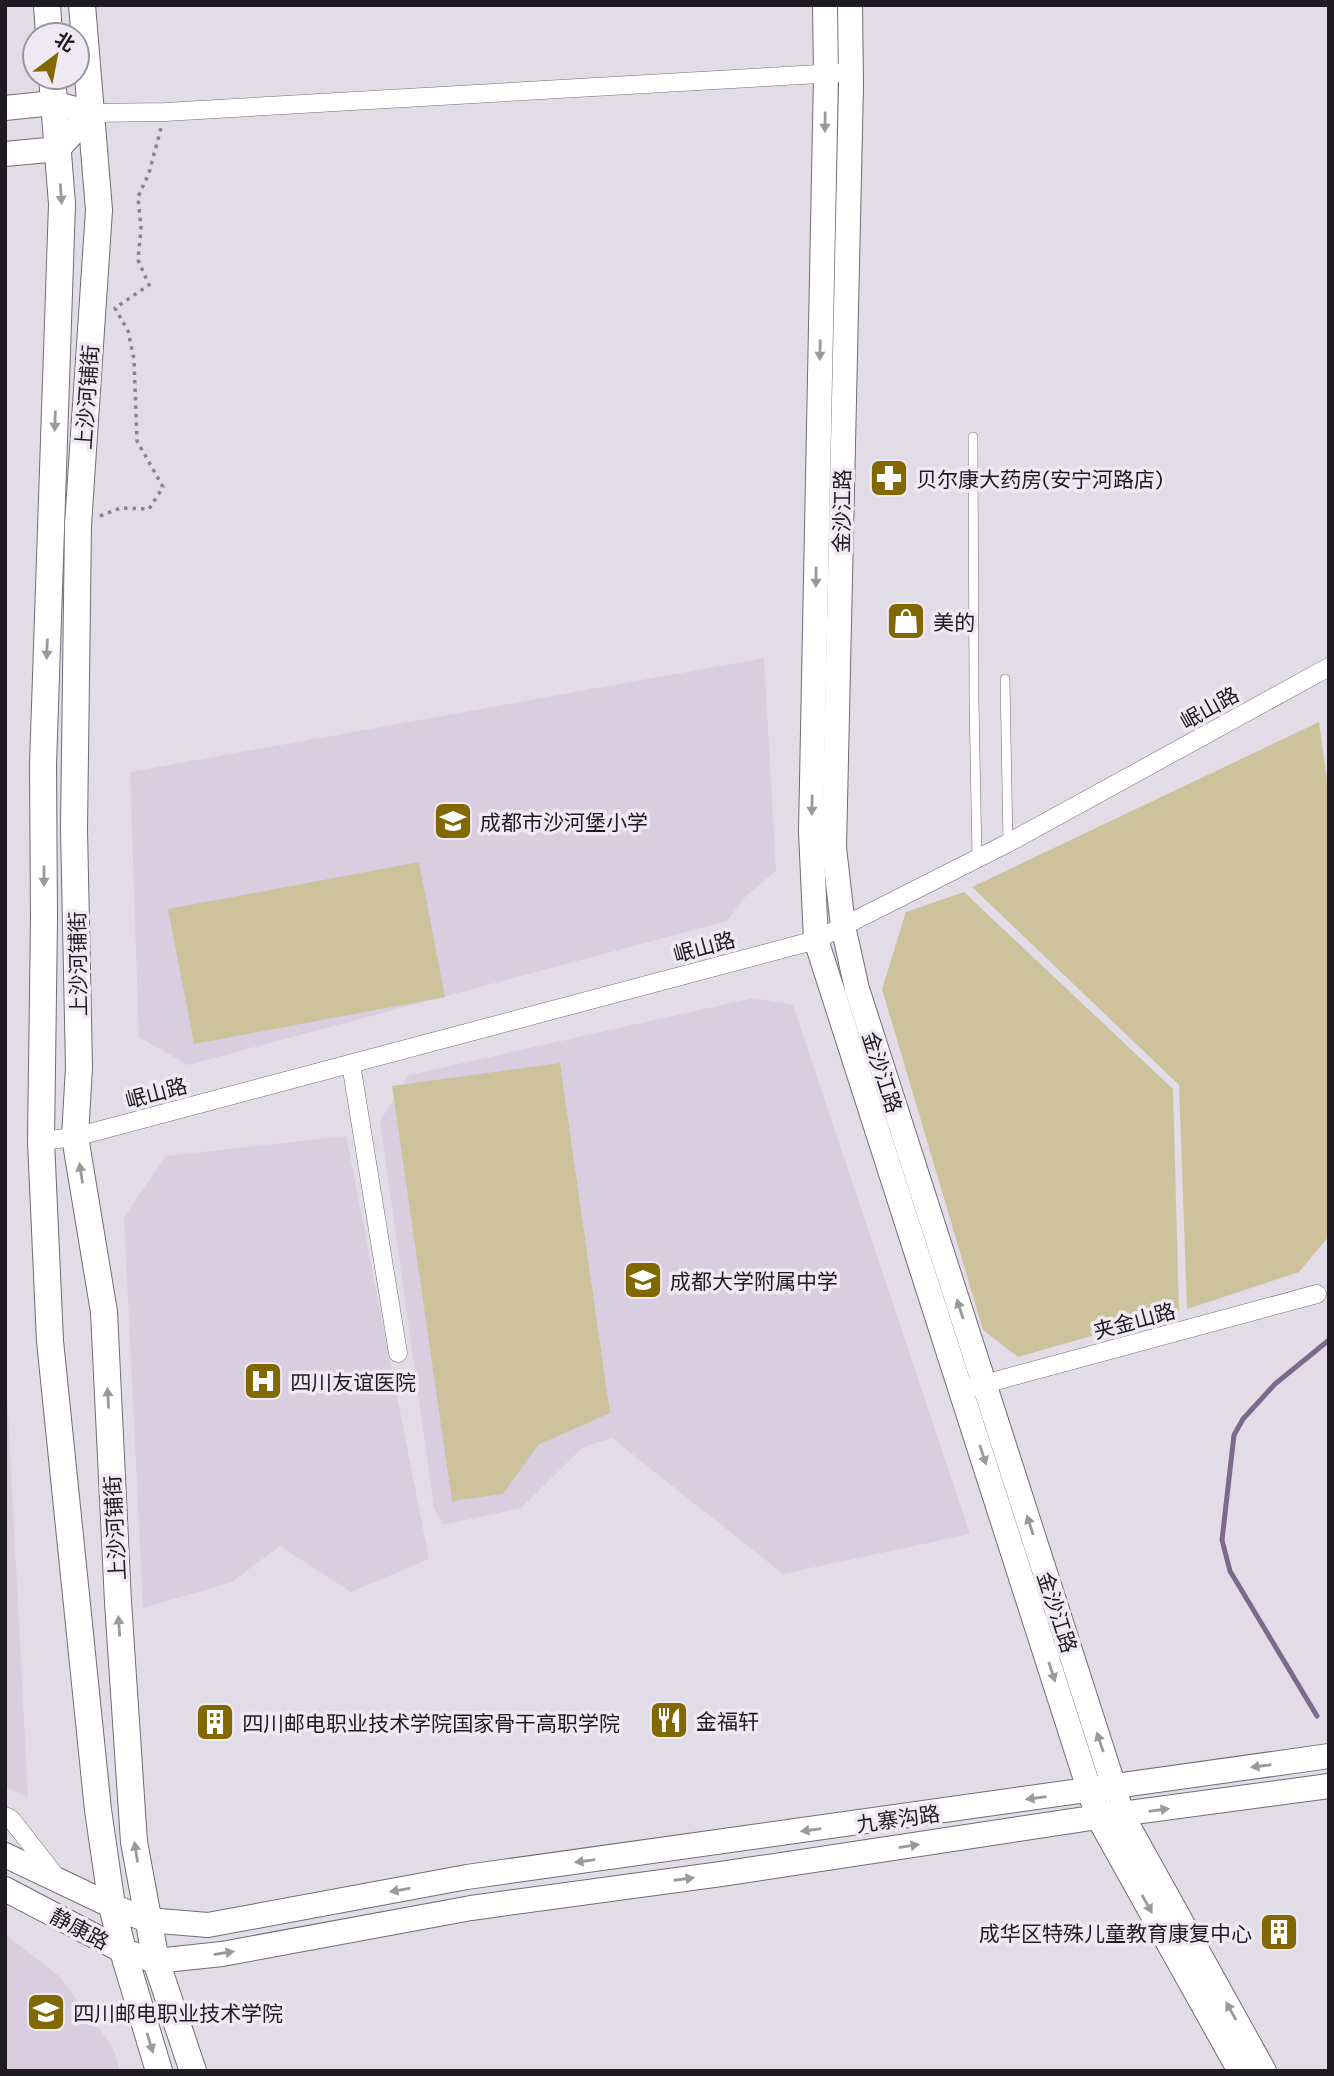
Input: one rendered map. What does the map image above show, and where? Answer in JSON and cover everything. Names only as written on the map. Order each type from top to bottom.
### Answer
[{"type":"main road","name":"上沙河铺街","points":[[82,5],[99,210],[78,524],[74,830],[79,1066],[75,1137],[104,1312],[118,1602],[134,1842],[156,1961],[192,2071]]},
{"type":"main road","name":"上沙河铺街","points":[[52,91],[62,204],[43,765],[41,1141],[50,1341],[98,1810],[112,1906],[159,2071]]},
{"type":"street","points":[[825,5],[826,75],[811,832],[816,940],[973,1387]]},
{"type":"street","name":"金沙江路","points":[[850,5],[834,848],[843,926],[857,989],[973,1387],[1110,1816],[1240,2071]]},
{"type":"street","points":[[54,91],[91,113],[165,112],[826,75],[850,71]]},
{"type":"street","points":[[5,108],[49,91]]},
{"type":"street","points":[[5,154],[58,149],[91,113]]},
{"type":"street","name":"岷山路","points":[[41,1141],[75,1137],[816,940],[1008,843],[1329,667]]},
{"type":"street","points":[[351,1064],[398,1353]]},
{"type":"street","name":"夹金山路","points":[[973,1387],[1317,1293]]},
{"type":"street","name":"九寨沟路","points":[[469,1893],[1102,1789],[1329,1756]]},
{"type":"street","name":"九寨沟路","points":[[469,1893],[721,1874],[1329,1786]]},
{"type":"street","points":[[5,1816],[11,1819],[60,1881]]},
{"type":"street","name":"金沙江路","points":[[1110,1816],[1264,2071]]},
{"type":"street","name":"静康路","points":[[5,1855],[147,1920],[208,1925],[469,1893]]},
{"type":"street","name":"静康路","points":[[5,1889],[123,1951],[156,1961]]},
{"type":"street","points":[[156,1961],[222,1954],[469,1893]]},
{"type":"lane","points":[[973,438],[977,859]]},
{"type":"lane","points":[[1005,679],[1008,843]]},
{"type":"path","points":[[78,524],[121,508],[149,509],[163,487],[137,440],[134,359],[128,331],[115,308],[149,285],[138,260],[141,228],[138,197],[149,173],[165,112]]},
{"type":"shaded area","name":"成都市沙河堡小学","points":[[764,658],[776,871],[746,896],[727,921],[188,1065],[139,1037],[130,772]]},
{"type":"shaded area","points":[[1319,722],[1329,794],[1329,1236],[1299,1272],[1187,1309],[1179,1085],[972,887]]},
{"type":"shaded area","points":[[419,862],[445,997],[194,1044],[168,909]]},
{"type":"shaded area","points":[[964,892],[1173,1089],[1179,1311],[1018,1357],[983,1330],[882,989],[906,912]]},
{"type":"shaded area","name":"成都大学附属中学","points":[[753,998],[793,1005],[970,1534],[783,1574],[612,1438],[583,1447],[521,1508],[443,1525],[434,1508],[380,1121],[409,1075]]},
{"type":"shaded area","points":[[560,1063],[610,1413],[538,1445],[503,1494],[452,1501],[392,1086]]},
{"type":"shaded area","name":"四川友谊医院","points":[[346,1136],[429,1559],[351,1592],[280,1546],[232,1582],[143,1608],[124,1217],[166,1156]]},
{"type":"shaded area","points":[[5,1355],[28,1797],[5,1787]]},
{"type":"shaded area","name":"四川邮电职业技术学院","points":[[5,1934],[60,1977],[113,2047],[120,2071],[5,2071]]},
{"type":"waterway","points":[[1317,1716],[1230,1571],[1222,1540],[1234,1435],[1243,1419],[1275,1384],[1329,1340]]},
{"type":"place","name":"贝尔康大药房(安宁河路店)","points":[[889,478]]},
{"type":"place","name":"美的","points":[[906,621]]},
{"type":"place","name":"成都市沙河堡小学","points":[[453,821]]},
{"type":"place","name":"成都大学附属中学","points":[[643,1280]]},
{"type":"place","name":"四川友谊医院","points":[[263,1381]]},
{"type":"place","name":"金福轩","points":[[669,1720]]},
{"type":"place","name":"四川邮电职业技术学院国家骨干高职学院","points":[[215,1722]]},
{"type":"place","name":"成华区特殊儿童教育康复中心","points":[[1279,1932]]},
{"type":"place","name":"四川邮电职业技术学院","points":[[46,2012]]}]
